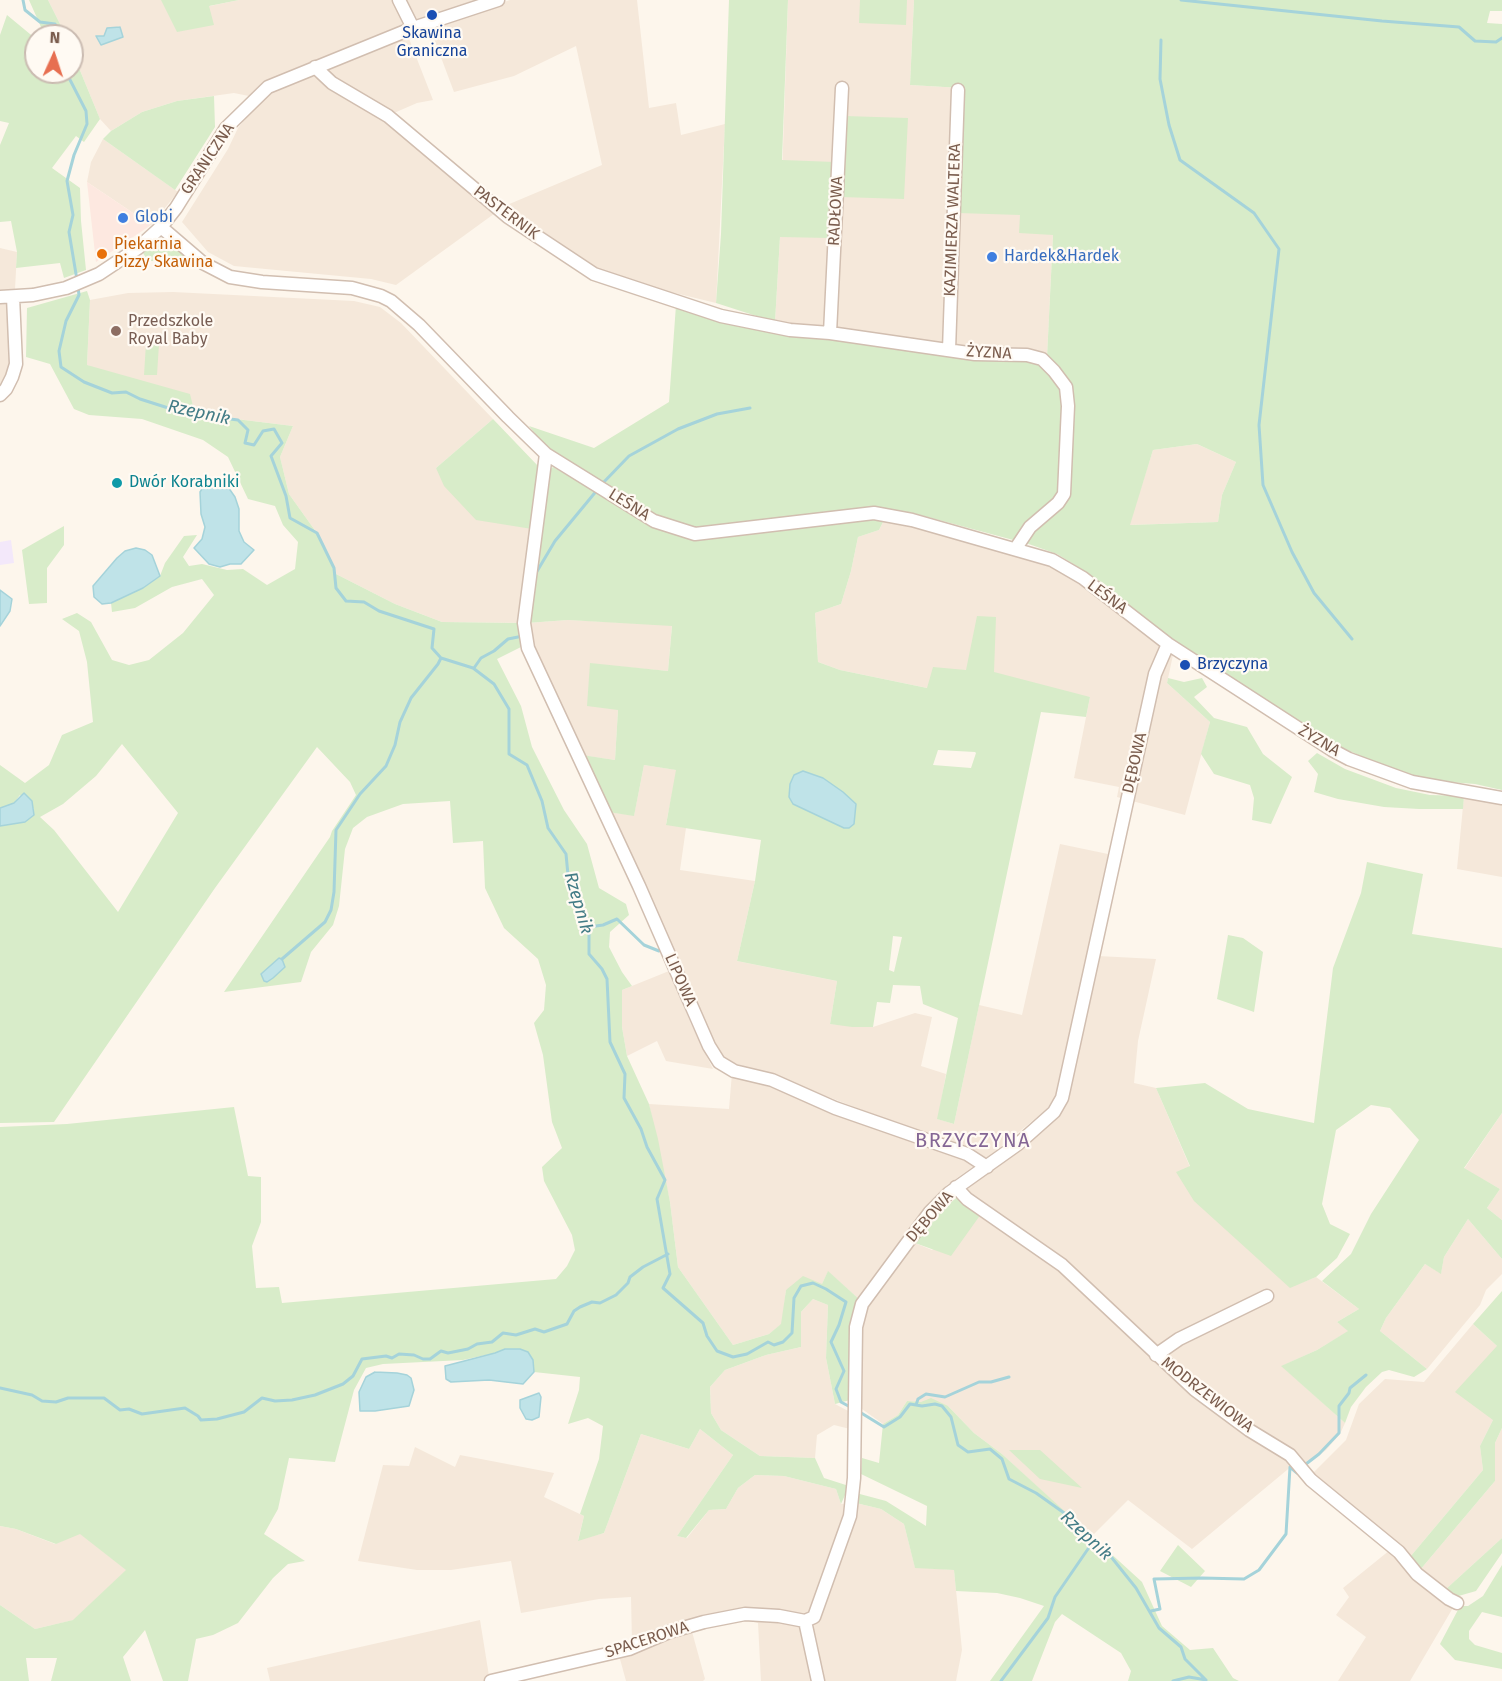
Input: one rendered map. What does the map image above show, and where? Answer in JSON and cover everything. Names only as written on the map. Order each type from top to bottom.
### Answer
[{"type":"street","points":[[399,0],[413,28]]},
{"type":"street","name":"GRANICZNA","points":[[0,297],[14,297],[66,288],[91,278],[138,248],[161,227],[176,208],[226,128],[268,87],[413,28],[498,0]]},
{"type":"street","name":"PASTERNIK","points":[[315,67],[332,83],[388,117],[508,217],[594,274],[721,316]]},
{"type":"street","name":"RADŁOWA","points":[[830,333],[842,88]]},
{"type":"street","name":"KAZIMIERZA WALTERA","points":[[948,350],[957,90]]},
{"type":"street","name":"LEŚNA","points":[[161,227],[203,263],[230,277],[262,282],[352,288],[391,301],[419,325],[546,454],[654,520],[695,534],[874,513],[912,520],[1052,560],[1083,578],[1156,634]]},
{"type":"street","points":[[0,395],[6,390],[16,364],[14,297]]},
{"type":"street","name":"ŻYZNA","points":[[721,316],[790,330],[830,333],[975,354],[1027,355],[1042,359],[1066,387],[1068,406],[1064,494],[1058,503],[1030,527],[1016,548]]},
{"type":"street","name":"LIPOWA","points":[[546,454],[525,623],[528,648],[639,886],[709,1046],[719,1062],[734,1071],[772,1080],[835,1108],[967,1154],[987,1167]]},
{"type":"street","name":"ŻYZNA","points":[[1156,634],[1168,644],[1349,759],[1412,782],[1502,798]]},
{"type":"street","name":"DĘBOWA","points":[[805,1621],[814,1617],[850,1516],[854,1478],[856,1327],[862,1304],[930,1212],[956,1187],[1018,1144],[1054,1112],[1062,1098],[1155,674],[1168,644]]},
{"type":"street","name":"MODRZEWIOWA","points":[[956,1187],[967,1199],[1062,1265],[1195,1390],[1249,1430],[1290,1455],[1311,1480],[1399,1552],[1417,1574],[1457,1603]]},
{"type":"street","points":[[1156,1355],[1179,1339],[1267,1296]]},
{"type":"street","name":"SPACEROWA","points":[[491,1681],[629,1649],[669,1632],[745,1614],[779,1616],[805,1621]]},
{"type":"street","points":[[805,1621],[818,1681]]},
{"type":"shaded area","points":[[48,0],[207,0],[210,6],[239,0],[486,0],[339,51],[295,70],[249,96],[234,93],[177,101],[142,112],[111,131],[100,119],[84,80],[84,24],[60,24]]},
{"type":"shaded area","points":[[510,0],[637,0],[649,108],[676,103],[681,135],[725,124],[716,303],[642,285],[592,267],[507,205],[602,165],[576,46],[514,76],[454,92],[430,28]]},
{"type":"shaded area","points":[[788,0],[914,0],[910,85],[962,88],[1020,215],[1053,234],[1047,357],[955,348],[775,322]]},
{"type":"shaded area","points":[[408,36],[433,100],[417,103],[394,113],[335,81],[325,67]]},
{"type":"shaded area","points":[[311,75],[386,119],[498,211],[396,285],[371,279],[234,266],[208,252],[182,222],[228,149],[238,128],[259,102],[272,92]]},
{"type":"shaded area","points":[[103,139],[178,192],[151,225],[87,182],[91,162]]},
{"type":"shaded area","points":[[87,182],[151,225],[96,262]]},
{"type":"shaded area","points":[[0,248],[17,252],[11,364],[0,390]]},
{"type":"shaded area","points":[[173,292],[354,301],[380,307],[401,323],[493,419],[436,468],[539,530],[527,623],[442,622],[395,604],[336,574],[314,529],[289,494],[280,457],[293,426],[195,414],[87,365],[90,300],[128,293]]},
{"type":"shaded area","points":[[1197,444],[1236,462],[1222,495],[1218,522],[1129,525],[1153,450]]},
{"type":"shaded area","points":[[885,518],[1051,564],[1076,579],[1173,655],[1167,683],[1210,722],[1185,815],[1117,797],[1119,787],[1074,778],[1090,697],[927,688],[840,670],[818,662],[815,613],[841,604],[858,537],[879,530]]},
{"type":"shaded area","points":[[11,540],[14,563],[0,565],[0,542]]},
{"type":"shaded area","points":[[568,620],[672,625],[668,671],[590,664],[618,710],[615,760],[580,755],[531,648],[527,623]]},
{"type":"shaded area","points":[[644,765],[677,770],[666,824],[686,828],[680,870],[755,881],[737,961],[837,981],[830,1024],[873,1027],[915,1013],[932,1017],[921,1066],[946,1074],[938,1119],[954,1124],[979,1005],[1022,1015],[1060,844],[1108,854],[1058,1092],[1047,1109],[987,1158],[774,1076],[725,1060],[678,968],[606,812],[634,815]]},
{"type":"shaded area","points":[[1464,796],[1502,802],[1502,877],[1457,869]]},
{"type":"shaded area","points":[[1098,956],[1156,959],[1138,1041],[1134,1083],[1156,1088],[1190,1167],[1177,1172],[1290,1287],[1316,1277],[1359,1309],[1337,1322],[1349,1331],[1317,1350],[1282,1366],[1345,1423],[1340,1434],[1326,1450],[1308,1464],[1207,1393],[965,1188],[1061,1114],[1071,1088]]},
{"type":"shaded area","points":[[669,971],[713,1069],[666,1061],[657,1041],[627,1056],[622,1027],[622,990]]},
{"type":"shaded area","points":[[732,1073],[967,1161],[974,1166],[947,1185],[925,1208],[860,1300],[828,1272],[822,1284],[786,1290],[782,1324],[769,1334],[733,1345],[678,1267],[670,1202],[649,1104],[729,1109]]},
{"type":"shaded area","points":[[1502,1113],[1502,1220],[1487,1208],[1500,1189],[1464,1169]]},
{"type":"shaded area","points":[[981,1214],[1066,1273],[1090,1298],[1284,1455],[1293,1465],[1192,1549],[1128,1500],[1091,1537],[1002,1454],[974,1433],[948,1406],[907,1401],[898,1415],[883,1424],[862,1409],[861,1341],[865,1305],[915,1243],[932,1250]]},
{"type":"shaded area","points":[[1468,1219],[1502,1259],[1502,1274],[1486,1290],[1480,1305],[1427,1369],[1380,1331],[1386,1318],[1425,1264],[1441,1273],[1444,1257]]},
{"type":"shaded area","points":[[813,1299],[828,1305],[826,1358],[835,1404],[852,1413],[850,1429],[834,1425],[817,1435],[815,1458],[760,1456],[721,1430],[711,1413],[710,1387],[725,1370],[766,1355],[801,1347],[801,1312]]},
{"type":"shaded area","points":[[1473,1324],[1497,1346],[1493,1420],[1480,1446],[1483,1470],[1410,1557],[1387,1534],[1311,1475],[1346,1440],[1359,1404],[1385,1379],[1424,1382]]},
{"type":"shaded area","points":[[1502,1428],[1502,1538],[1446,1589],[1420,1570],[1495,1481],[1495,1443]]},
{"type":"shaded area","points":[[700,1429],[733,1455],[677,1536],[687,1538],[709,1510],[726,1509],[738,1488],[755,1475],[784,1476],[836,1489],[841,1504],[856,1503],[881,1509],[904,1524],[915,1567],[954,1570],[962,1650],[956,1681],[761,1681],[758,1623],[744,1620],[691,1628],[705,1679],[703,1681],[626,1681],[617,1648],[632,1643],[631,1597],[599,1599],[521,1613],[511,1561],[451,1570],[417,1570],[358,1561],[383,1465],[409,1466],[415,1447],[455,1467],[460,1455],[554,1473],[544,1497],[584,1516],[578,1540],[604,1533],[641,1434],[689,1449]]},
{"type":"shaded area","points":[[0,1526],[16,1529],[55,1544],[80,1533],[127,1570],[74,1620],[35,1629],[0,1605]]},
{"type":"shaded area","points":[[1390,1550],[1454,1606],[1410,1681],[1338,1681],[1366,1637],[1336,1615],[1349,1597],[1343,1588]]},
{"type":"shaded area","points":[[480,1620],[489,1676],[522,1672],[523,1681],[270,1681],[267,1668]]},
{"type":"green space","points":[[29,0],[48,0],[60,24],[40,24]]},
{"type":"green space","points":[[161,0],[239,0],[209,6],[214,25],[177,32]]},
{"type":"green space","points":[[729,0],[788,0],[782,160],[835,162],[829,238],[780,237],[775,322],[716,303],[721,234]]},
{"type":"green space","points":[[860,0],[907,0],[906,25],[859,23]]},
{"type":"green space","points":[[914,0],[1502,0],[1502,11],[1490,11],[1487,23],[1502,24],[1502,790],[1475,784],[1436,781],[1391,770],[1339,746],[1160,634],[1088,573],[1057,554],[1023,542],[1058,507],[1071,404],[1047,357],[1053,235],[1019,233],[1020,215],[958,213],[962,88],[910,85]],"holes":[[[1197,444],[1236,462],[1222,495],[1218,522],[1130,525],[1153,450]]]},
{"type":"green space","points":[[7,15],[24,29],[24,84],[84,84],[84,80],[100,119],[84,142],[76,136],[52,168],[80,188],[86,270],[64,278],[60,263],[16,268],[17,252],[11,221],[0,222],[0,145],[9,123],[0,121],[0,35]]},
{"type":"green space","points":[[214,96],[215,127],[175,190],[103,139],[111,131],[142,112],[177,101]]},
{"type":"green space","points":[[845,116],[908,118],[904,199],[841,197]]},
{"type":"green space","points":[[162,241],[185,253],[186,260],[169,264],[169,261],[148,261],[143,253],[157,242]]},
{"type":"green space","points":[[87,291],[90,300],[87,365],[190,394],[195,414],[293,426],[280,457],[289,494],[314,529],[336,574],[395,604],[442,622],[521,623],[523,646],[497,659],[521,706],[532,747],[564,810],[587,844],[599,888],[626,904],[629,915],[610,932],[609,947],[632,986],[622,990],[622,1027],[627,1056],[649,1104],[658,1139],[670,1202],[678,1267],[733,1345],[769,1334],[781,1324],[786,1290],[803,1276],[822,1284],[828,1271],[860,1300],[850,1400],[835,1404],[826,1358],[828,1305],[813,1299],[801,1312],[801,1347],[766,1355],[725,1370],[710,1387],[711,1413],[721,1430],[760,1456],[815,1458],[824,1478],[849,1486],[841,1504],[836,1489],[784,1476],[755,1475],[738,1488],[726,1509],[709,1510],[686,1538],[677,1536],[733,1455],[700,1429],[689,1449],[641,1434],[604,1533],[578,1541],[584,1516],[580,1514],[599,1459],[603,1426],[588,1418],[568,1424],[579,1390],[580,1377],[534,1372],[534,1366],[520,1349],[505,1349],[463,1360],[383,1364],[366,1368],[354,1390],[335,1462],[289,1458],[278,1509],[264,1534],[305,1561],[288,1564],[273,1578],[238,1623],[213,1635],[196,1639],[188,1681],[163,1681],[145,1630],[123,1657],[131,1681],[51,1681],[57,1658],[26,1658],[29,1681],[0,1681],[0,1605],[35,1629],[73,1620],[126,1570],[80,1534],[56,1544],[16,1529],[0,1526],[0,1127],[67,1124],[234,1107],[248,1176],[261,1177],[261,1222],[252,1246],[256,1288],[279,1287],[282,1303],[556,1279],[567,1266],[575,1250],[572,1235],[544,1181],[542,1167],[562,1148],[552,1122],[543,1055],[534,1023],[544,1010],[546,985],[538,959],[504,928],[485,888],[483,841],[453,843],[450,801],[403,804],[367,817],[353,828],[345,849],[339,906],[333,925],[311,952],[301,982],[224,992],[356,795],[350,782],[317,747],[215,888],[54,1122],[0,1123],[0,826],[25,822],[34,815],[34,809],[20,795],[14,803],[0,808],[0,765],[25,783],[49,765],[62,735],[93,722],[87,662],[79,631],[62,619],[77,613],[91,622],[112,660],[129,665],[149,660],[183,633],[214,595],[202,579],[172,587],[135,608],[112,612],[111,603],[143,588],[160,576],[165,563],[184,536],[197,535],[183,557],[189,566],[202,564],[227,570],[243,569],[267,585],[295,569],[298,542],[283,525],[275,506],[248,499],[228,457],[203,440],[142,419],[89,415],[74,409],[50,364],[26,357],[27,308]],"holes":[[[122,744],[178,813],[118,912],[54,830],[40,817],[63,804],[96,776]]]},
{"type":"green space","points":[[676,305],[726,322],[1027,357],[1042,364],[1063,390],[1061,492],[1017,541],[913,513],[879,507],[822,512],[747,525],[697,529],[654,517],[548,450],[529,426],[594,448],[669,402]]},
{"type":"green space","points":[[146,343],[159,344],[157,375],[144,375]]},
{"type":"green space","points":[[493,419],[538,466],[532,529],[476,520],[444,486],[436,468]]},
{"type":"green space","points":[[553,467],[695,538],[748,535],[822,522],[885,518],[879,530],[858,537],[841,604],[815,613],[818,662],[840,670],[927,688],[933,667],[966,670],[977,616],[996,617],[994,672],[1090,697],[1086,717],[1041,712],[954,1124],[937,1119],[958,1018],[923,1004],[920,986],[893,985],[890,1003],[877,1002],[873,1027],[830,1024],[837,981],[737,961],[755,881],[761,840],[666,825],[676,770],[644,765],[634,816],[608,812],[582,755],[615,760],[618,710],[587,706],[590,663],[668,671],[672,626],[568,620],[527,623],[547,472]],"holes":[[[938,750],[975,752],[976,753],[971,768],[933,765]],[[893,936],[902,937],[894,972],[889,970]]]},
{"type":"green space","points":[[64,526],[64,545],[47,568],[47,603],[29,604],[22,550]]},
{"type":"green space","points":[[1168,678],[1184,682],[1202,678],[1207,687],[1194,697],[1214,718],[1247,727],[1263,754],[1292,777],[1271,824],[1252,820],[1254,798],[1250,785],[1214,774],[1201,754],[1210,722],[1167,683]]},
{"type":"green space","points":[[1317,753],[1345,769],[1396,788],[1430,795],[1464,796],[1463,809],[1384,807],[1338,799],[1314,792],[1318,774],[1308,761]]},
{"type":"green space","points":[[1367,862],[1423,874],[1412,934],[1502,948],[1502,1113],[1464,1168],[1500,1189],[1487,1208],[1502,1220],[1502,1259],[1468,1219],[1444,1257],[1441,1274],[1425,1264],[1386,1318],[1380,1331],[1427,1369],[1414,1377],[1389,1370],[1382,1372],[1366,1387],[1351,1407],[1345,1423],[1281,1366],[1317,1350],[1348,1331],[1337,1322],[1359,1309],[1322,1281],[1351,1254],[1371,1214],[1419,1140],[1390,1108],[1371,1105],[1336,1130],[1322,1204],[1330,1224],[1350,1234],[1337,1258],[1316,1277],[1290,1288],[1194,1201],[1176,1172],[1190,1166],[1156,1088],[1205,1083],[1248,1109],[1314,1123],[1333,968],[1361,893]]},
{"type":"green space","points":[[1228,935],[1243,938],[1263,952],[1254,1012],[1217,999]]},
{"type":"green space","points":[[957,1197],[981,1214],[951,1256],[915,1243],[935,1217]]},
{"type":"green space","points":[[1502,1291],[1502,1428],[1495,1443],[1495,1481],[1420,1570],[1410,1557],[1483,1470],[1480,1446],[1493,1420],[1455,1392],[1497,1346],[1473,1324]]},
{"type":"green space","points":[[931,1398],[948,1406],[974,1433],[1002,1454],[1142,1582],[1162,1626],[1190,1650],[1213,1648],[1233,1678],[1239,1681],[1128,1681],[1131,1671],[1121,1653],[1062,1614],[1055,1622],[1032,1681],[990,1681],[1044,1606],[997,1593],[956,1591],[954,1570],[915,1568],[904,1524],[881,1509],[856,1503],[856,1493],[886,1501],[926,1526],[927,1506],[861,1474],[862,1458],[879,1463],[883,1424],[898,1415],[907,1401],[921,1402]]},
{"type":"green space","points":[[1009,1450],[1040,1450],[1082,1488],[1040,1479]]},
{"type":"green space","points":[[1502,1538],[1502,1553],[1476,1591],[1455,1597],[1446,1589]]},
{"type":"green space","points":[[1178,1545],[1205,1571],[1191,1587],[1160,1571]]},
{"type":"green space","points":[[1502,1565],[1502,1617],[1482,1612],[1469,1631],[1469,1639],[1475,1645],[1502,1653],[1502,1669],[1455,1660],[1440,1644],[1460,1606],[1468,1606],[1483,1596]]},
{"type":"water","points":[[120,27],[123,37],[101,45],[96,36],[104,36],[107,28]]},
{"type":"water","points":[[218,482],[228,487],[235,497],[239,509],[239,531],[244,542],[254,550],[241,564],[220,567],[209,564],[194,548],[202,539],[205,527],[201,514],[200,492],[206,483]]},
{"type":"water","points":[[136,548],[152,555],[160,576],[143,588],[111,603],[102,604],[94,597],[93,586],[117,558],[125,551]]},
{"type":"water","points":[[0,590],[12,599],[10,611],[0,626]]},
{"type":"water","points":[[803,771],[823,778],[856,804],[854,824],[849,828],[844,828],[793,804],[789,797],[790,784],[794,775]]},
{"type":"water","points":[[24,793],[32,801],[34,815],[25,822],[0,826],[0,808],[14,803]]},
{"type":"water","points":[[279,958],[282,959],[285,967],[267,982],[264,981],[261,974]]},
{"type":"water","points":[[505,1349],[520,1349],[528,1352],[533,1360],[534,1372],[523,1384],[489,1380],[451,1382],[446,1379],[445,1366]]},
{"type":"water","points":[[375,1372],[397,1373],[411,1378],[414,1390],[409,1406],[360,1411],[359,1392],[366,1377]]},
{"type":"water","points":[[539,1393],[541,1397],[539,1417],[532,1420],[526,1419],[520,1408],[520,1400]]},
{"type":"waterway","name":"Rzepnik","points":[[23,0],[25,10],[40,22],[55,24]]},
{"type":"waterway","points":[[1181,0],[1459,27],[1475,41],[1496,42],[1502,38]]},
{"type":"waterway","points":[[1161,40],[1160,79],[1169,125],[1180,160],[1254,213],[1279,249],[1259,425],[1263,485],[1292,552],[1314,593],[1352,639]]},
{"type":"waterway","name":"Rzepnik","points":[[72,84],[86,111],[87,124],[74,155],[67,181],[73,215],[69,232],[77,280]]},
{"type":"waterway","name":"Rzepnik","points":[[78,287],[79,295],[66,321],[59,351],[61,367],[84,382],[112,393],[126,392],[140,399],[184,413],[238,420],[248,430],[245,443],[254,445],[263,431],[274,429],[282,443],[271,456],[286,496],[290,518],[317,533],[334,568],[336,588],[346,601],[364,602],[379,611],[434,629],[432,648],[441,658],[473,668],[494,684],[509,709],[509,754],[527,765],[542,801],[548,828],[566,854],[568,875],[589,927],[589,954],[607,979],[610,1042],[625,1074],[624,1098],[665,1180],[657,1199],[670,1274],[663,1288],[703,1323],[707,1336],[717,1351],[733,1357],[747,1354],[768,1342],[774,1345],[783,1342],[792,1333],[794,1298],[801,1286],[813,1283],[826,1289],[846,1302],[831,1342],[844,1371],[836,1389],[841,1402],[852,1408]]},
{"type":"waterway","points":[[601,485],[629,456],[678,429],[717,414],[750,408]]},
{"type":"waterway","points":[[536,573],[555,541],[598,489]]},
{"type":"waterway","points":[[474,668],[481,658],[508,639],[523,636]]},
{"type":"waterway","points":[[282,959],[325,922],[331,910],[334,892],[336,830],[360,794],[386,766],[395,745],[400,722],[411,698],[441,658]]},
{"type":"waterway","points":[[589,927],[603,925],[617,919],[644,945],[659,951]]},
{"type":"waterway","points":[[0,1388],[32,1395],[42,1401],[104,1398],[120,1410],[129,1409],[142,1414],[185,1408],[201,1420],[217,1419],[244,1412],[262,1398],[275,1401],[292,1400],[315,1395],[343,1384],[353,1376],[362,1359],[386,1356],[392,1358],[399,1354],[430,1359],[441,1351],[448,1353],[492,1342],[503,1333],[516,1335],[535,1329],[544,1332],[567,1324],[574,1311],[592,1302],[600,1303],[616,1295],[628,1283],[630,1277],[643,1267],[668,1254]]},
{"type":"waterway","points":[[1306,1464],[1339,1433],[1339,1406],[1350,1388],[1366,1375]]},
{"type":"waterway","points":[[916,1405],[918,1399],[926,1394],[945,1397],[979,1382],[991,1382],[1009,1377]]},
{"type":"waterway","name":"Rzepnik","points":[[858,1411],[884,1427],[900,1417],[910,1404],[942,1406],[951,1417],[958,1445],[968,1452],[990,1449],[1002,1459],[1009,1479],[1036,1493],[1067,1515],[1090,1545],[1108,1553],[1136,1588],[1159,1628],[1181,1647],[1185,1659],[1206,1680],[1189,1677],[1173,1681]]},
{"type":"waterway","points":[[1151,1611],[1160,1609],[1154,1579],[1244,1579],[1259,1570],[1286,1534],[1290,1467],[1297,1473]]},
{"type":"waterway","points":[[1001,1681],[1048,1618],[1055,1597],[1090,1546]]},
{"type":"place","name":"Skawina Graniczna","points":[[432,15]]},
{"type":"place","name":"Globi","points":[[123,218]]},
{"type":"place","name":"Piekarnia Pizzy Skawina","points":[[102,254]]},
{"type":"place","name":"Hardek&Hardek","points":[[992,257]]},
{"type":"place","name":"Przedszkole Royal Baby","points":[[116,331]]},
{"type":"place","name":"Dwór Korabniki","points":[[117,483]]},
{"type":"place","name":"Brzyczyna","points":[[1185,665]]},
{"type":"district","name":"BRZYCZYNA","points":[[973,1141]]}]
